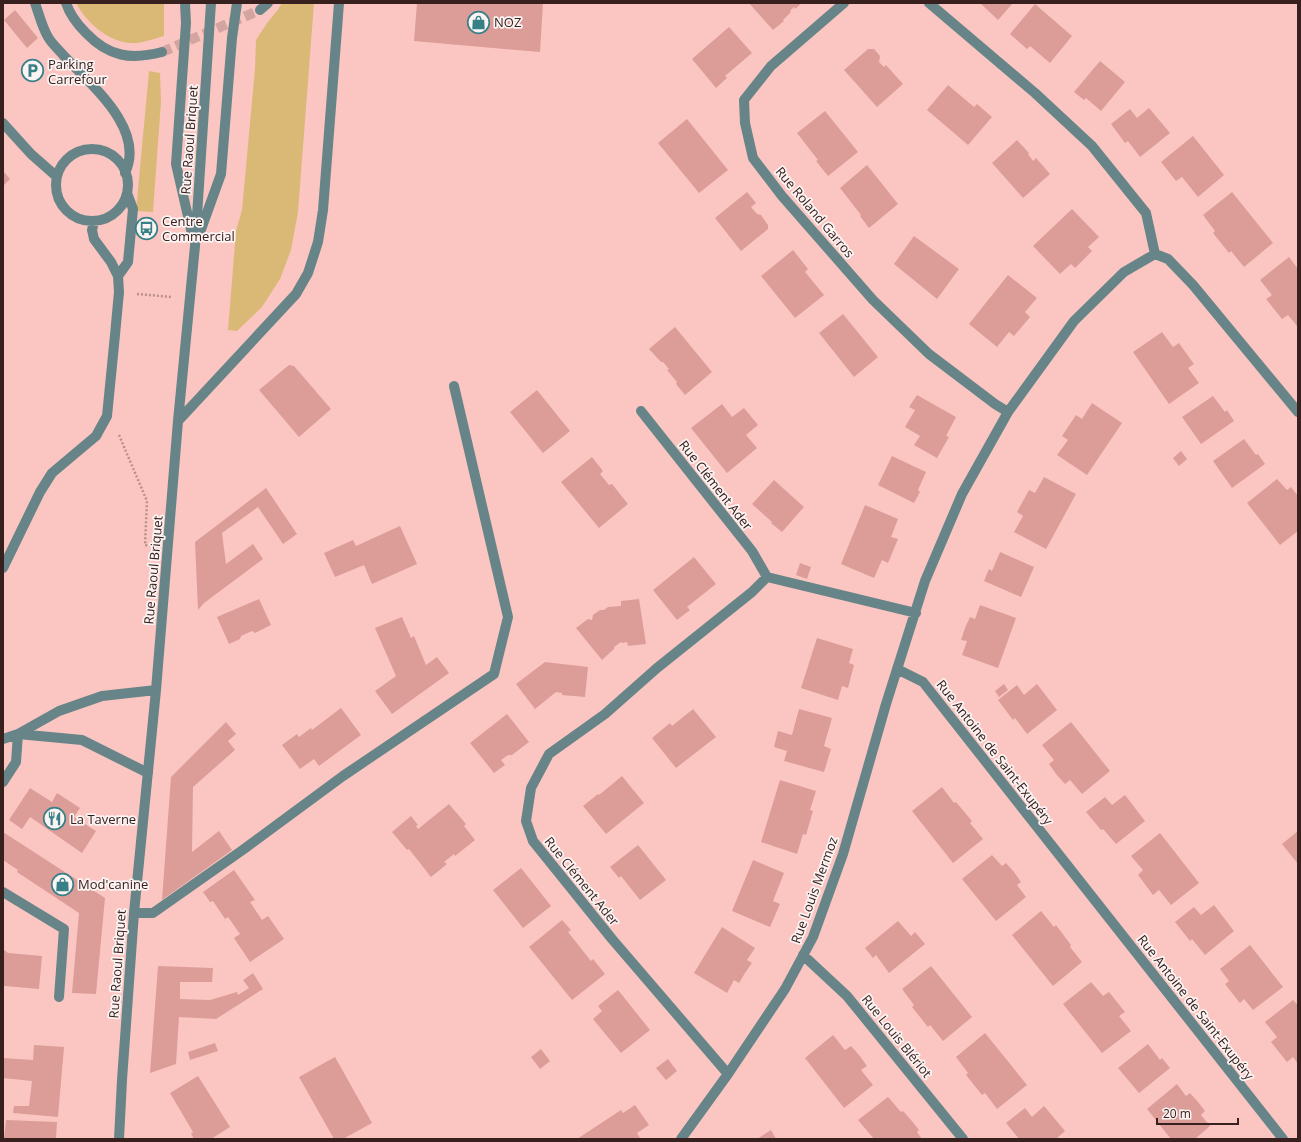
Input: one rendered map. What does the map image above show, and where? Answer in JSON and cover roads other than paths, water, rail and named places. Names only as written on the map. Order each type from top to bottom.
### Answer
[{"type":"street","points":[[35,3],[48,38],[113,109],[122,123],[128,137],[131,154],[130,164],[125,172]]},
{"type":"street","points":[[66,3],[77,24],[104,49],[126,56],[152,55],[162,52]]},
{"type":"street","points":[[185,3],[186,23],[176,164],[195,246]]},
{"type":"street","name":"Rue Raoul Briquet","points":[[119,1139],[122,1072],[134,913],[156,690],[178,421],[195,246],[211,3]]},
{"type":"street","points":[[195,246],[221,174],[232,38],[237,3]]},
{"type":"street","points":[[260,10],[268,3]]},
{"type":"street","points":[[178,421],[296,294],[308,273],[318,242],[323,210],[339,3]]},
{"type":"street","name":"Rue Roland Garros","points":[[844,3],[771,66],[744,100],[745,123],[753,158],[782,196],[874,300],[929,354],[995,404],[1008,412]]},
{"type":"street","points":[[929,3],[1035,93],[1092,146],[1146,213],[1154,254]]},
{"type":"street","points":[[3,123],[31,154],[56,176]]},
{"type":"street","points":[[93,149],[100,150],[113,156],[125,172],[128,186],[125,199],[118,211],[107,218],[94,222],[76,218],[62,207],[56,192],[56,176],[62,164],[73,155],[93,149]]},
{"type":"street","points":[[118,276],[128,262],[133,209],[127,193]]},
{"type":"street","points":[[3,568],[40,492],[52,473],[96,436],[107,416],[118,292],[118,276],[111,262],[94,239],[92,230],[94,222]]},
{"type":"street","points":[[897,669],[925,581],[962,494],[1008,412],[1074,321],[1124,272],[1154,254]]},
{"type":"street","points":[[1154,254],[1168,260],[1193,285],[1298,412]]},
{"type":"street","points":[[134,913],[153,913],[244,849],[343,776],[494,674],[508,617],[454,386]]},
{"type":"street","name":"Rue Clément Ader","points":[[641,411],[752,551],[766,577],[752,592],[657,668],[605,714],[549,754],[531,788],[526,821],[533,841],[612,939],[728,1074]]},
{"type":"street","points":[[766,577],[916,613]]},
{"type":"street","name":"Rue Louis Mermoz","points":[[681,1139],[728,1074],[785,989],[813,937],[843,854],[897,669]]},
{"type":"street","name":"Rue Antoine de Saint-Exupéry","points":[[897,669],[923,682],[1283,1139]]},
{"type":"street","points":[[3,739],[18,734],[59,711],[102,696],[156,690]]},
{"type":"street","points":[[18,734],[82,740],[148,773]]},
{"type":"street","points":[[3,782],[16,762],[18,734]]},
{"type":"street","points":[[3,892],[64,929],[59,997]]},
{"type":"street","name":"Rue Louis Blériot","points":[[803,955],[847,996],[963,1139]]},
{"type":"tunnel","points":[[162,52],[260,10]]},
{"type":"place","name":"NOZ","points":[[479,22]]},
{"type":"place","name":"Parking Carrefour","points":[[33,71]]},
{"type":"place","name":"Centre Commercial","points":[[146,228]]},
{"type":"place","name":"La Taverne","points":[[54,819]]},
{"type":"place","name":"Mod'canine","points":[[62,884]]}]
